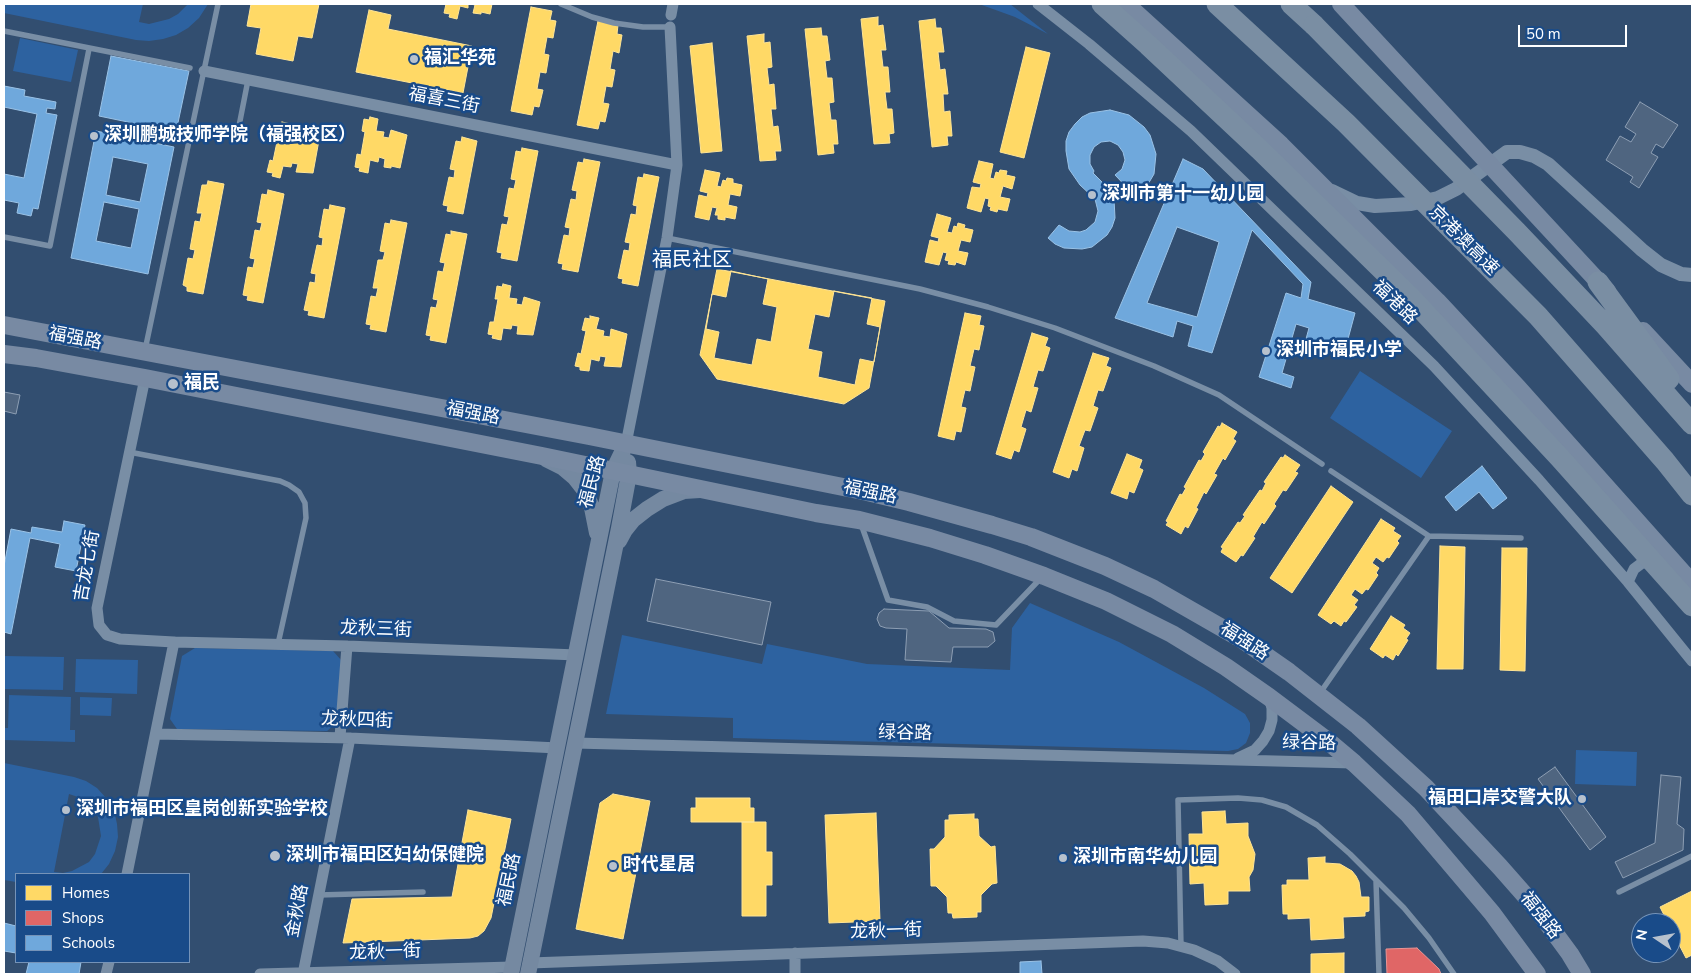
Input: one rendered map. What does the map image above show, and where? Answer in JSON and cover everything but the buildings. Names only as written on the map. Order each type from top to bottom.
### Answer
[{"type":"highway","points":[[1102,4],[1148,44],[1252,142],[1411,298],[1560,458],[1692,606]]},
{"type":"highway","name":"京港澳高速","points":[[1217,4],[1346,123],[1538,316],[1692,495]]},
{"type":"highway","points":[[1291,4],[1436,148],[1592,312],[1692,424]]},
{"type":"highway","points":[[1298,4],[1314,25]]},
{"type":"highway","points":[[1598,282],[1692,412]]},
{"type":"main road","points":[[1126,4],[1281,145],[1437,301],[1499,367],[1692,583]]},
{"type":"main road","points":[[1341,4],[1692,384]]},
{"type":"main road","name":"福强路","points":[[4,326],[779,473],[909,502],[992,525],[1105,566],[1199,613],[1243,640],[1318,694],[1358,726],[1446,809],[1537,909],[1570,954],[1582,974]]},
{"type":"main road","name":"福强路","points":[[4,354],[145,378],[542,456],[816,513],[860,520],[930,538],[985,555],[1106,601],[1172,634],[1226,667],[1296,716],[1354,763],[1414,821],[1492,913],[1537,974]]},
{"type":"main road","name":"福民路","points":[[529,969],[614,552],[621,473],[626,444]]},
{"type":"main road","points":[[542,456],[562,467],[575,478],[586,492],[596,523],[599,544]]},
{"type":"main road","name":"福民路","points":[[512,971],[599,544],[621,473]]},
{"type":"main road","points":[[614,552],[624,530],[647,509],[663,499],[684,491],[703,490]]},
{"type":"street","name":"福港路","points":[[1038,4],[1089,44],[1191,131],[1434,366],[1539,480],[1628,582],[1692,661]]},
{"type":"street","points":[[626,444],[667,238],[677,165],[670,27]]},
{"type":"street","name":"福喜三街","points":[[204,71],[677,165]]},
{"type":"street","points":[[1326,188],[1356,203],[1375,206],[1411,204],[1438,198],[1456,189],[1507,152],[1520,152],[1534,156],[1548,164],[1661,265],[1681,274],[1692,276]]},
{"type":"street","name":"吉龙七街","points":[[145,378],[99,596],[98,618],[103,631],[113,637],[174,642]]},
{"type":"street","points":[[1628,582],[1634,569],[1642,563],[1654,563]]},
{"type":"street","points":[[127,873],[174,642]]},
{"type":"street","name":"龙秋三街","points":[[174,642],[347,646],[576,655]]},
{"type":"street","name":"金秋路","points":[[304,974],[345,738],[347,646]]},
{"type":"street","name":"绿谷路","points":[[1234,760],[1255,750],[1269,731],[1272,720],[1272,708],[1269,697]]},
{"type":"street","name":"龙秋四街","points":[[156,734],[345,738],[558,748]]},
{"type":"street","name":"绿谷路","points":[[575,743],[1354,763]]},
{"type":"street","name":"龙秋一街","points":[[529,969],[795,953],[1127,941],[1156,942],[1181,946],[1208,956],[1235,974]]},
{"type":"street","points":[[795,953],[795,974]]},
{"type":"street","name":"龙秋一街","points":[[260,974],[512,971]]},
{"type":"lane","points":[[145,352],[218,4]]},
{"type":"lane","points":[[561,4],[614,23],[643,27],[670,27]]},
{"type":"lane","points":[[4,32],[190,68]]},
{"type":"lane","points":[[4,237],[50,246],[89,49]]},
{"type":"lane","points":[[239,126],[248,80]]},
{"type":"lane","points":[[667,238],[920,289],[1056,328],[1146,363],[1219,396],[1322,464]]},
{"type":"lane","points":[[129,452],[280,481],[299,492],[305,503],[306,518],[278,644]]},
{"type":"lane","points":[[1331,471],[1429,536],[1521,538]]},
{"type":"lane","points":[[860,520],[888,600],[927,607],[954,621],[996,626],[1044,576]]},
{"type":"lane","points":[[1318,694],[1429,536]]},
{"type":"lane","points":[[1181,946],[1178,800],[1238,798],[1262,800],[1286,807],[1318,824],[1404,908],[1429,938],[1454,974]]},
{"type":"lane","points":[[1619,892],[1692,856]]},
{"type":"lane","points":[[1376,881],[1379,974]]},
{"type":"lane","points":[[319,895],[423,892]]},
{"type":"shaded area","points":[[4,4],[143,4],[139,22],[149,24],[169,19],[178,14],[188,4],[208,4],[199,18],[188,28],[176,35],[149,41],[4,13]]},
{"type":"shaded area","points":[[979,4],[1010,4],[1048,34],[1015,17]]},
{"type":"shaded area","points":[[20,38],[78,50],[71,82],[13,71]]},
{"type":"shaded area","points":[[1360,371],[1452,431],[1421,478],[1330,418]]},
{"type":"shaded area","points":[[1030,603],[1119,642],[1204,688],[1245,714],[1250,723],[1250,733],[1246,743],[1238,749],[1228,751],[733,738],[733,718],[606,714],[622,635],[762,664],[767,644],[867,664],[1010,670],[1012,628]]},
{"type":"shaded area","points":[[195,648],[333,651],[342,661],[338,722],[327,731],[177,729],[170,719],[182,656]]},
{"type":"shaded area","points":[[4,656],[64,657],[63,690],[4,689]]},
{"type":"shaded area","points":[[76,659],[138,660],[137,694],[75,692]]},
{"type":"shaded area","points":[[9,695],[71,697],[70,730],[75,730],[75,742],[4,740],[4,728],[8,728]]},
{"type":"shaded area","points":[[80,697],[112,698],[111,716],[80,715]]},
{"type":"shaded area","points":[[1576,750],[1637,752],[1636,786],[1575,784]]},
{"type":"shaded area","points":[[4,763],[74,777],[86,781],[97,788],[114,810],[118,837],[115,851],[109,864],[102,873],[63,873],[15,873],[15,882],[4,880]],"holes":[[[69,794],[78,797],[93,809],[98,817],[101,836],[95,854],[89,862],[72,871],[54,872]]]},
{"type":"place","name":"福汇华苑","points":[[414,59]]},
{"type":"place","name":"深圳鹏城技师学院（福强校区）","points":[[94,136]]},
{"type":"place","name":"深圳市第十一幼儿园","points":[[1092,195]]},
{"type":"place","name":"深圳市福民小学","points":[[1266,351]]},
{"type":"place","name":"福民","points":[[173,384]]},
{"type":"place","name":"福田口岸交警大队","points":[[1582,799]]},
{"type":"place","name":"深圳市福田区皇岗创新实验学校","points":[[66,810]]},
{"type":"place","name":"深圳市福田区妇幼保健院","points":[[275,856]]},
{"type":"place","name":"深圳市南华幼儿园","points":[[1063,858]]},
{"type":"place","name":"时代星居","points":[[613,866]]},
{"type":"district","name":"福民社区","points":[[692,261]]}]
